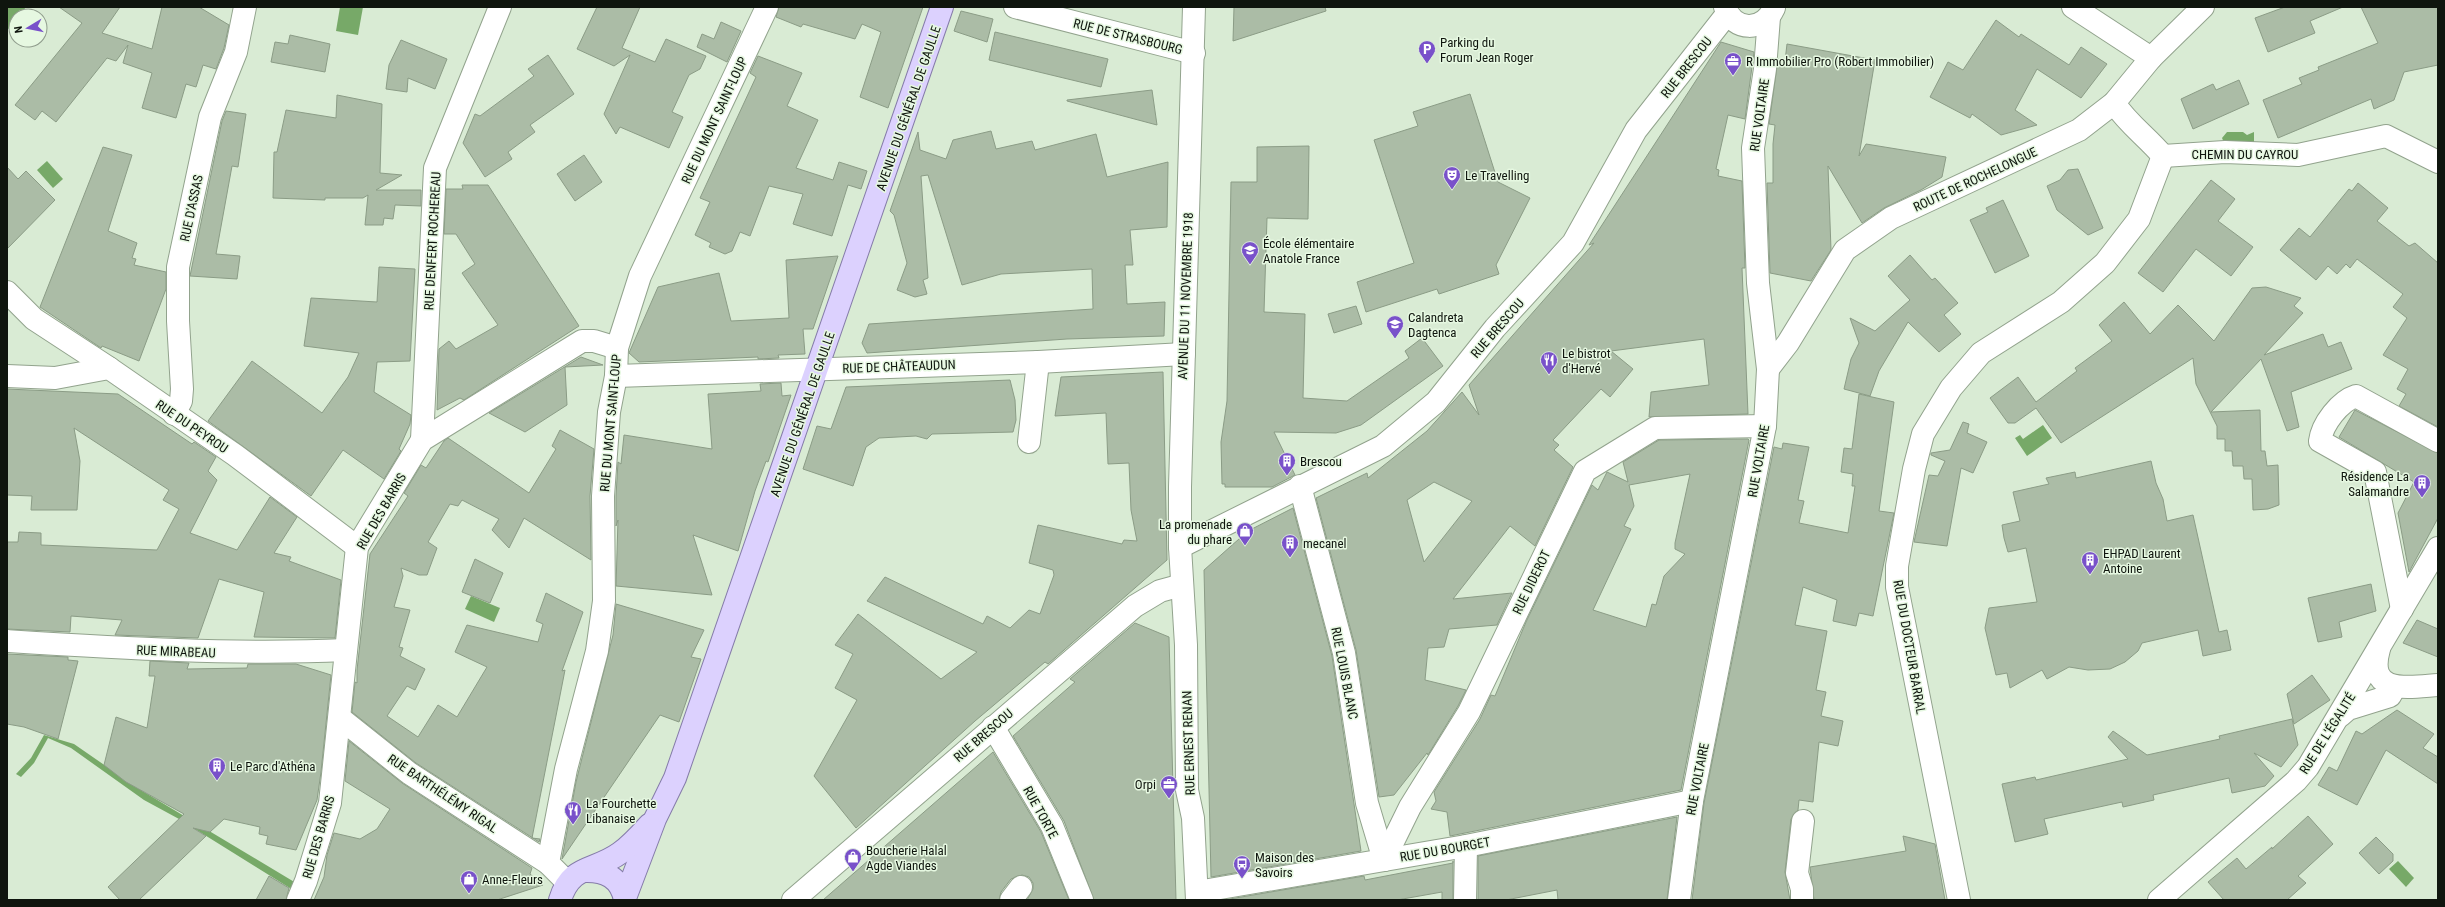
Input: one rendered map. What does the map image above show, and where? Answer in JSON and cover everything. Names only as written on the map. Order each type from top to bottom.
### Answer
[{"type":"main road","name":"AVENUE DU GÉNÉRAL DE GAULLE","points":[[625,899],[655,819],[675,778],[818,369],[942,7]]},
{"type":"main road","name":"AVENUE DU GÉNÉRAL DE GAULLE","points":[[548,900],[619,854],[655,819]]},
{"type":"main road","points":[[569,885],[597,870],[610,875],[620,885],[625,899]]},
{"type":"street","name":"RUE D'ASSAS","points":[[174,414],[181,401],[182,389],[178,321],[178,267],[210,117],[236,52],[244,7]]},
{"type":"street","name":"RUE DENFERT ROCHEREAU","points":[[422,440],[435,168],[500,7]]},
{"type":"street","name":"RUE DU MONT SAINT-LOUP","points":[[548,863],[566,769],[597,652],[604,601],[603,496],[609,412],[616,376],[618,348],[640,276],[767,7]]},
{"type":"street","name":"RUE DE STRASBOURG","points":[[1015,7],[1194,53]]},
{"type":"street","name":"AVENUE DU 11 NOVEMBRE 1918","points":[[1182,585],[1180,548],[1184,354],[1194,53],[1194,7]]},
{"type":"street","points":[[2072,7],[2151,58]]},
{"type":"street","name":"ROUTE DE ROCHELONGUE","points":[[1768,369],[1788,343],[1845,250],[1892,218],[2079,130],[2114,103],[2151,58],[2203,7]]},
{"type":"street","points":[[1726,11],[1740,25],[1748,27],[1756,26],[1772,12]]},
{"type":"street","name":"RUE BRESCOU","points":[[1180,548],[1300,486],[1382,446],[1436,402],[1495,328],[1573,243],[1636,130],[1726,11]]},
{"type":"street","name":"RUE VOLTAIRE","points":[[1679,900],[1692,801],[1765,426],[1768,369],[1758,283],[1753,148],[1772,12]]},
{"type":"street","points":[[2114,103],[2127,122],[2149,140],[2163,156]]},
{"type":"street","name":"CHEMIN DU CAYROU","points":[[2163,156],[2225,152],[2298,155],[2386,136],[2438,162]]},
{"type":"street","name":"RUE DU DOCTEUR BARRAL","points":[[1959,900],[1897,587],[1897,566],[1914,469],[1923,434],[1951,388],[1981,353],[2061,302],[2105,263],[2139,219],[2163,156]]},
{"type":"street","name":"RUE DU PEYROU","points":[[7,292],[34,319],[235,455],[357,547]]},
{"type":"street","name":"RUE DES BARRIS","points":[[298,900],[306,881],[330,803],[357,547],[422,440],[582,341],[594,341],[618,348]]},
{"type":"street","name":"RUE DE CHÂTEAUDUN","points":[[616,376],[1038,362],[1184,354]]},
{"type":"street","points":[[1029,442],[1038,362]]},
{"type":"street","points":[[7,376],[55,378],[108,368]]},
{"type":"street","points":[[2402,609],[2375,472],[2320,441],[2322,431],[2346,399],[2356,396],[2438,440]]},
{"type":"street","name":"RUE DIDEROT","points":[[1384,860],[1410,807],[1469,712],[1585,472],[1655,428],[1765,426]]},
{"type":"street","name":"RUE LOUIS BLANC","points":[[1300,486],[1344,653],[1367,803],[1384,860]]},
{"type":"street","name":"RUE DE L'ÉGALITÉ","points":[[2164,898],[2296,781],[2308,767],[2340,716],[2438,548]]},
{"type":"street","name":"RUE BRESCOU","points":[[793,900],[1135,606],[1160,591],[1182,585]]},
{"type":"street","name":"RUE ERNEST RENAN","points":[[1182,585],[1186,645],[1187,790],[1192,818],[1197,896]]},
{"type":"street","name":"RUE MIRABEAU","points":[[7,641],[184,652],[288,653],[346,650]]},
{"type":"street","points":[[2378,649],[2375,661],[2378,672],[2384,682],[2395,687],[2406,688],[2438,685]]},
{"type":"street","points":[[2340,716],[2348,709],[2390,696],[2395,687]]},
{"type":"street","name":"RUE BARTHÉLÉMY RIGAL","points":[[340,718],[409,773],[548,863]]},
{"type":"street","name":"RUE TORTE","points":[[993,727],[1052,826],[1082,900]]},
{"type":"street","name":"RUE DU BOURGET","points":[[1197,896],[1384,860],[1466,846],[1692,801]]},
{"type":"street","points":[[1802,900],[1802,889],[1797,873],[1803,821]]},
{"type":"street","points":[[1465,900],[1466,846]]},
{"type":"street","points":[[548,863],[569,885]]},
{"type":"shaded area","points":[[7,7],[26,7],[8,8],[7,28]]},
{"type":"shaded area","points":[[340,7],[363,7],[358,35],[336,31]]},
{"type":"shaded area","points":[[2227,132],[2243,132],[2247,135],[2254,132],[2254,144],[2226,147],[2222,138]]},
{"type":"shaded area","points":[[47,161],[63,179],[53,188],[37,170]]},
{"type":"shaded area","points":[[2043,425],[2052,438],[2027,456],[2015,438],[2020,435],[2023,439]]},
{"type":"shaded area","points":[[471,596],[500,608],[494,622],[465,609]]},
{"type":"shaded area","points":[[44,735],[74,744],[139,789],[296,883],[293,890],[179,819],[144,800],[71,748],[48,738],[34,763],[21,777],[16,774],[31,758]]},
{"type":"shaded area","points":[[2398,861],[2414,878],[2406,887],[2389,869]]},
{"type":"building","points":[[59,7],[120,7],[102,33],[152,49],[162,7],[199,7],[229,25],[224,48],[216,69],[203,65],[196,87],[186,84],[176,118],[142,108],[152,73],[123,63],[128,45],[116,61],[107,58],[56,122],[42,111],[35,120],[15,105],[82,23]]},
{"type":"building","points":[[597,7],[640,7],[622,48],[655,62],[666,39],[706,56],[700,69],[689,75],[672,112],[683,117],[669,148],[620,127],[616,134],[604,114],[630,55],[614,66],[577,49]]},
{"type":"building","points":[[779,7],[923,7],[888,108],[860,97],[881,32],[862,24],[855,39],[803,24],[801,27],[776,17]]},
{"type":"building","points":[[1234,7],[1325,7],[1326,11],[1233,41]]},
{"type":"building","points":[[2285,7],[2343,7],[2310,21],[2315,33],[2268,52],[2255,18]]},
{"type":"building","points":[[2361,7],[2438,7],[2438,65],[2404,72],[2394,100],[2374,109],[2371,99],[2278,138],[2263,100],[2302,84],[2299,78],[2319,70],[2318,67],[2378,43]]},
{"type":"building","points":[[961,11],[993,19],[987,42],[954,31]]},
{"type":"building","points":[[1996,20],[2019,37],[2021,34],[2069,65],[2081,47],[2107,64],[2081,98],[2037,69],[2015,110],[2037,125],[2001,135],[1972,114],[1970,118],[1930,97],[1948,62],[1963,70]]},
{"type":"building","points":[[721,22],[741,31],[727,62],[697,47],[702,34],[714,39]]},
{"type":"building","points":[[995,32],[1108,59],[1101,87],[989,60]]},
{"type":"building","points":[[290,35],[330,44],[325,72],[271,62],[275,42],[288,44]]},
{"type":"building","points":[[401,40],[447,59],[435,89],[408,78],[407,92],[386,89],[389,65]]},
{"type":"building","points":[[1721,42],[1754,52],[1745,119],[1728,115],[1716,169],[1719,170],[1718,176],[1742,181],[1745,268],[1742,268],[1748,414],[1649,417],[1651,392],[1709,385],[1704,339],[1611,351],[1633,369],[1610,397],[1601,389],[1553,440],[1559,445],[1554,450],[1573,467],[1535,546],[1510,526],[1453,599],[1512,593],[1497,625],[1449,629],[1444,647],[1428,648],[1425,680],[1466,690],[1458,706],[1428,755],[1427,753],[1394,795],[1379,797],[1356,650],[1316,498],[1367,473],[1368,478],[1427,431],[1462,392],[1479,415],[1469,385],[1594,243],[1589,245]],"holes":[[[1434,482],[1472,501],[1424,562],[1407,500]]]},
{"type":"building","points":[[1787,44],[1875,60],[1859,156],[1866,144],[1946,157],[1942,177],[1921,190],[1884,208],[1862,223],[1828,166],[1831,250],[1811,281],[1770,273],[1767,183],[1773,183],[1773,144],[1775,125],[1769,124],[1778,59],[1785,61]]},
{"type":"building","points":[[548,55],[574,94],[530,125],[535,132],[508,152],[512,159],[485,177],[463,143],[475,114],[480,116],[534,76],[528,69]]},
{"type":"building","points":[[758,56],[802,73],[787,106],[818,120],[796,168],[833,180],[839,162],[867,171],[861,189],[848,185],[832,236],[793,224],[803,194],[769,186],[750,236],[740,232],[732,251],[725,254],[709,247],[711,243],[695,235],[710,202],[700,198],[756,77],[750,73]]},
{"type":"building","points":[[2239,80],[2249,104],[2193,129],[2181,99],[2213,84],[2216,90]]},
{"type":"building","points":[[1152,90],[1157,125],[1067,101],[1067,100]]},
{"type":"building","name":"Le Travelling","points":[[1470,94],[1498,182],[1530,198],[1496,265],[1499,274],[1439,294],[1437,289],[1366,312],[1357,282],[1414,263],[1374,140],[1418,126],[1413,112]]},
{"type":"building","points":[[337,95],[382,104],[380,173],[402,175],[376,190],[421,190],[421,206],[395,205],[393,219],[384,218],[383,225],[365,225],[368,195],[363,198],[325,198],[325,200],[273,198],[274,152],[277,152],[286,110],[336,118]]},
{"type":"building","points":[[226,111],[246,114],[238,167],[232,166],[216,254],[240,256],[237,279],[190,276],[222,121]]},
{"type":"building","points":[[991,131],[996,149],[1032,141],[1035,150],[1096,134],[1107,177],[1168,162],[1167,227],[1130,230],[1133,265],[1125,265],[1127,304],[1165,302],[1164,336],[1067,339],[867,353],[862,343],[869,324],[1093,309],[1092,269],[1001,274],[962,285],[928,175],[921,176],[928,278],[923,280],[927,294],[915,297],[897,290],[907,263],[894,215],[890,211],[918,132],[920,150],[946,159],[953,140]]},
{"type":"building","points":[[1309,146],[1308,219],[1267,218],[1264,312],[1305,314],[1303,398],[1347,401],[1409,358],[1405,351],[1422,338],[1443,366],[1361,425],[1336,433],[1274,432],[1295,475],[1272,487],[1225,487],[1225,484],[1222,484],[1221,442],[1227,401],[1231,182],[1257,182],[1257,147]]},
{"type":"building","points":[[103,147],[132,155],[108,231],[137,243],[132,258],[136,259],[134,265],[166,272],[166,289],[139,361],[102,346],[101,348],[40,307]]},
{"type":"building","points":[[584,155],[602,182],[575,201],[557,174]]},
{"type":"building","points":[[7,167],[18,179],[26,171],[55,200],[7,249]]},
{"type":"building","points":[[2078,169],[2103,228],[2088,235],[2057,210],[2047,186],[2060,180],[2068,170]]},
{"type":"building","points":[[2211,180],[2235,199],[2218,221],[2253,247],[2231,276],[2196,249],[2163,292],[2138,273]]},
{"type":"building","points":[[2358,183],[2388,208],[2377,221],[2409,246],[2415,243],[2438,263],[2438,427],[2399,406],[2406,394],[2397,389],[2408,369],[2383,355],[2407,318],[2393,307],[2403,294],[2357,259],[2350,268],[2346,264],[2337,274],[2328,266],[2316,280],[2280,250],[2299,228],[2310,237],[2349,189],[2352,191]]},
{"type":"building","points":[[462,185],[488,185],[579,326],[464,400],[460,398],[437,410],[439,349],[449,341],[456,349],[498,325],[462,273],[475,264],[456,234],[444,234],[446,189],[463,189]]},
{"type":"building","points":[[2003,200],[2029,256],[1995,273],[1970,220],[1988,212],[1986,208]]},
{"type":"building","points":[[1910,255],[1932,280],[1935,278],[1958,303],[1944,315],[1961,334],[1939,352],[1908,322],[1879,371],[1870,396],[1844,389],[1851,359],[1859,343],[1850,318],[1875,331],[1910,300],[1888,276]]},
{"type":"building","points":[[838,256],[813,329],[803,329],[805,354],[778,355],[779,358],[758,359],[758,357],[639,362],[629,353],[658,287],[719,273],[731,321],[789,318],[786,260]]},
{"type":"building","points":[[379,267],[415,269],[410,361],[377,362],[374,392],[411,415],[410,424],[399,449],[401,451],[384,479],[343,450],[311,496],[208,421],[252,361],[322,413],[348,377],[359,353],[304,346],[311,298],[377,302]]},
{"type":"building","points":[[2266,287],[2301,298],[2294,306],[2303,313],[2264,355],[2323,334],[2328,347],[2341,342],[2352,369],[2291,392],[2299,427],[2287,431],[2261,359],[2211,412],[2260,410],[2261,451],[2265,451],[2267,466],[2278,465],[2279,505],[2268,509],[2253,510],[2252,479],[2244,479],[2243,466],[2233,466],[2232,451],[2225,451],[2225,439],[2217,439],[2217,426],[2196,384],[2193,358],[2061,443],[2036,408],[2015,423],[2008,423],[1990,398],[2018,377],[2036,402],[2077,371],[2075,368],[2112,341],[2099,325],[2124,302],[2150,334],[2178,305],[2214,341],[2252,288]]},
{"type":"building","points":[[1356,306],[1362,324],[1334,333],[1328,314]]},
{"type":"building","points":[[581,357],[603,365],[565,367],[567,405],[525,432],[489,413]]},
{"type":"building","points":[[1163,372],[1167,560],[1048,664],[1045,662],[975,721],[856,828],[814,776],[857,700],[835,688],[853,654],[835,645],[858,614],[941,679],[977,652],[867,601],[885,577],[983,624],[987,616],[1010,628],[1029,610],[1040,614],[1054,575],[1053,570],[1029,563],[1038,525],[1122,544],[1124,540],[1137,541],[1131,510],[1129,463],[1108,464],[1106,413],[1055,416],[1061,377]]},
{"type":"building","points":[[1010,380],[1015,400],[1016,420],[1013,432],[932,434],[927,439],[916,436],[879,438],[866,447],[853,486],[803,469],[817,426],[831,429],[846,387]]},
{"type":"building","points":[[781,383],[782,396],[791,395],[768,462],[766,461],[755,491],[738,551],[693,535],[712,595],[616,586],[618,520],[616,526],[616,496],[618,462],[621,464],[624,435],[712,449],[708,394],[761,391],[760,384]]},
{"type":"building","points":[[7,389],[118,394],[192,444],[194,442],[216,457],[208,471],[217,480],[190,533],[237,550],[270,497],[297,517],[274,553],[291,557],[289,561],[341,580],[335,638],[254,637],[264,592],[219,579],[198,638],[115,635],[122,620],[71,616],[70,632],[7,629],[7,542],[18,542],[19,532],[41,533],[41,545],[157,550],[179,509],[163,500],[169,490],[74,428],[80,461],[77,510],[31,510],[32,496],[7,495]]},
{"type":"building","points":[[1859,394],[1894,402],[1879,511],[1894,513],[1873,616],[1859,613],[1856,626],[1833,621],[1837,600],[1803,587],[1795,625],[1827,631],[1816,690],[1826,692],[1821,716],[1843,721],[1838,746],[1819,742],[1813,802],[1799,800],[1798,810],[1791,819],[1785,872],[1790,900],[1692,900],[1704,803],[1774,447],[1782,449],[1783,443],[1809,447],[1798,500],[1804,501],[1799,523],[1848,533],[1855,486],[1852,486],[1853,474],[1841,472],[1844,448],[1852,449]]},
{"type":"building","name":"Résidence La Salamandre","points":[[2355,410],[2438,453],[2438,518],[2409,572],[2398,513],[2414,482],[2339,437]]},
{"type":"building","points":[[1963,422],[1969,424],[1967,433],[1987,442],[1973,473],[1961,468],[1947,546],[1914,542],[1929,475],[1938,476],[1945,461],[1931,455],[1931,453],[1950,450]]},
{"type":"building","points":[[560,430],[594,449],[590,496],[591,560],[524,518],[509,548],[492,530],[499,519],[462,500],[458,506],[450,504],[428,542],[437,548],[427,575],[419,575],[401,568],[403,576],[394,607],[410,610],[399,647],[403,648],[400,656],[425,669],[415,690],[407,686],[387,716],[418,737],[438,705],[457,717],[487,667],[455,652],[467,625],[538,642],[543,624],[536,621],[546,593],[583,612],[562,671],[565,670],[532,838],[416,763],[352,712],[355,682],[357,683],[357,670],[370,554],[408,496],[404,493],[421,465],[426,468],[444,441],[448,438],[529,493],[556,449],[552,446]]},
{"type":"building","points":[[1659,440],[1749,440],[1681,790],[1450,836],[1447,812],[1431,809],[1436,801],[1434,792],[1480,719],[1491,695],[1495,696],[1526,622],[1592,485],[1598,490],[1607,472],[1628,482],[1623,462]],"holes":[[[1690,474],[1675,549],[1685,554],[1664,576],[1656,605],[1652,604],[1646,627],[1593,610],[1631,529],[1624,526],[1634,506],[1629,485]]]},
{"type":"building","name":"EHPAD Laurent Antoine","points":[[2151,461],[2156,483],[2163,499],[2167,521],[2193,515],[2219,632],[2227,630],[2231,650],[2203,656],[2198,630],[2142,643],[2138,651],[2125,662],[2110,669],[2088,670],[2069,667],[2047,679],[2042,670],[2010,688],[2007,673],[1996,675],[1985,628],[1989,608],[2037,602],[2026,548],[2008,552],[2004,538],[2002,525],[2020,521],[2013,492],[2049,484],[2046,478],[2075,472],[2076,478]]},
{"type":"building","points":[[1293,508],[1332,656],[1361,851],[1211,877],[1204,570],[1248,531]]},
{"type":"building","points":[[475,559],[503,573],[490,603],[462,592]]},
{"type":"building","points":[[2371,584],[2376,611],[2339,622],[2342,637],[2318,642],[2308,598]]},
{"type":"building","points":[[616,604],[704,630],[691,657],[701,659],[679,722],[660,715],[562,859],[576,782],[613,635]]},
{"type":"building","points":[[2417,620],[2438,629],[2438,657],[2403,643]]},
{"type":"building","points":[[1135,623],[1169,637],[1176,900],[1094,900],[1064,821],[1013,736],[1075,682],[1070,679]]},
{"type":"building","points":[[7,654],[68,657],[68,660],[78,661],[58,739],[24,727],[7,724]]},
{"type":"building","points":[[150,661],[189,663],[187,669],[247,668],[248,664],[296,664],[331,675],[321,772],[317,800],[296,850],[266,844],[268,836],[259,834],[260,827],[224,819],[210,832],[193,828],[206,836],[139,900],[120,900],[108,887],[184,814],[126,782],[104,765],[116,717],[147,728],[155,676],[149,676]]},
{"type":"building","points":[[2312,675],[2330,700],[2294,724],[2287,694]]},
{"type":"building","points":[[2397,710],[2434,734],[2423,748],[2438,757],[2438,784],[2386,750],[2357,805],[2318,785],[2329,767],[2337,771],[2356,731],[2362,734]]},
{"type":"building","points":[[2292,719],[2298,745],[2281,767],[2254,753],[2274,776],[2265,786],[2232,793],[2229,778],[2153,795],[2154,800],[2123,807],[2122,802],[2044,819],[2048,834],[2015,842],[2002,784],[2035,777],[2036,780],[2128,759],[2108,737],[2113,731],[2147,755],[2220,739],[2219,736]]},
{"type":"building","points":[[349,741],[402,783],[532,868],[530,874],[543,885],[497,900],[314,900],[324,877],[327,855],[334,833],[360,839],[377,829],[390,809],[345,781]]},
{"type":"building","points":[[993,752],[1041,832],[1069,900],[1027,900],[1033,889],[1033,883],[1029,877],[1022,875],[1011,879],[1001,892],[999,900],[823,900]]},
{"type":"building","points":[[2308,816],[2333,844],[2298,876],[2306,883],[2287,900],[2224,900],[2208,882],[2237,858],[2246,869],[2272,847],[2272,849]]},
{"type":"building","points":[[1677,817],[1667,900],[1558,900],[1557,890],[1506,900],[1478,900],[1478,856]]},
{"type":"building","points":[[1903,836],[1935,844],[1945,900],[1814,900],[1810,867],[1906,851]]},
{"type":"building","points":[[2376,837],[2393,854],[2393,861],[2379,874],[2359,853]]},
{"type":"building","points":[[533,838],[540,839],[539,842]]},
{"type":"building","points":[[1453,863],[1453,900],[1442,900],[1442,892],[1397,900],[1224,900],[1364,876],[1365,880]]},
{"type":"building","points":[[269,876],[289,888],[286,900],[256,900]]},
{"type":"place","name":"Parking du Forum Jean Roger","points":[[1427,64]]},
{"type":"place","name":"R Immobilier Pro (Robert Immobilier)","points":[[1733,76]]},
{"type":"place","name":"Le Travelling","points":[[1452,190]]},
{"type":"place","name":"École élémentaire Anatole France","points":[[1250,265]]},
{"type":"place","name":"Calandreta Dagtenca","points":[[1395,339]]},
{"type":"place","name":"Le bistrot d'Hervé","points":[[1549,375]]},
{"type":"place","name":"Brescou","points":[[1287,476]]},
{"type":"place","name":"Résidence La Salamandre","points":[[2422,498]]},
{"type":"place","name":"La promenade du phare","points":[[1245,546]]},
{"type":"place","name":"mecanel","points":[[1290,558]]},
{"type":"place","name":"EHPAD Laurent Antoine","points":[[2090,575]]},
{"type":"place","name":"Le Parc d'Athéna","points":[[217,781]]},
{"type":"place","name":"Orpi","points":[[1169,799]]},
{"type":"place","name":"La Fourchette Libanaise","points":[[573,825]]},
{"type":"place","name":"Boucherie Halal Agde Viandes","points":[[853,872]]},
{"type":"place","name":"Maison des Savoirs","points":[[1242,879]]},
{"type":"place","name":"Anne-Fleurs","points":[[469,894]]}]
